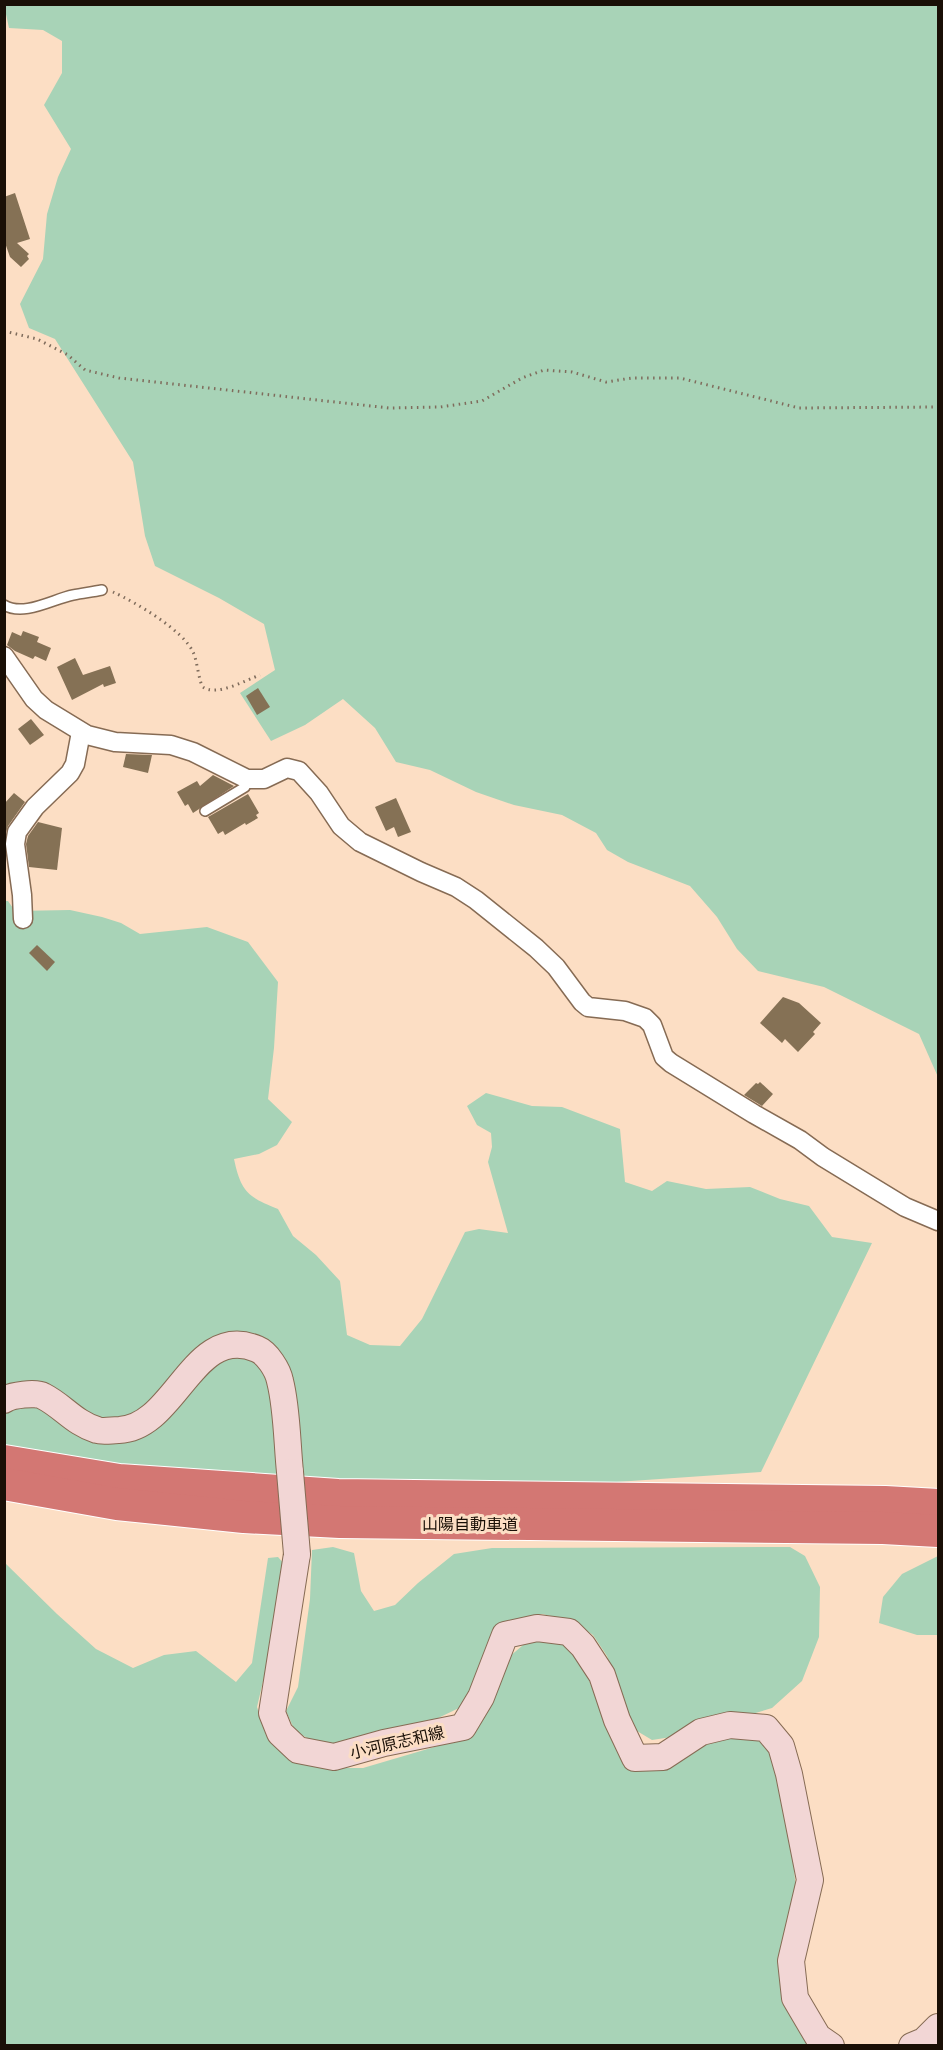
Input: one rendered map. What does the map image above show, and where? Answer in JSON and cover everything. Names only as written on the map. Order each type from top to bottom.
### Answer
[{"type":"highway","name":"山陽自動車道","points":[[4,1461],[119,1480],[338,1495],[885,1502],[939,1505]]},
{"type":"highway","name":"山陽自動車道","points":[[4,1484],[117,1504],[244,1517],[328,1522],[883,1528],[939,1531]]},
{"type":"main road","name":"小河原志和線","points":[[4,1400],[10,1395],[42,1395],[73,1419],[98,1431],[131,1430],[158,1411],[200,1362],[219,1347],[245,1344],[264,1352],[280,1379],[297,1554],[272,1713],[280,1733],[297,1750],[334,1757],[384,1743],[463,1727],[481,1697],[505,1635],[537,1628],[569,1632],[584,1646],[602,1675],[617,1720],[635,1758],[663,1757],[701,1732],[730,1725],[766,1728],[781,1746],[789,1774],[810,1880],[791,1961],[795,1998],[818,2037],[831,2046]]},
{"type":"main road","points":[[912,2046],[924,2041],[939,2027]]},
{"type":"street","points":[[4,656],[34,699],[46,710],[81,732],[115,742],[171,745],[193,752],[212,764],[247,779],[264,779],[287,768],[299,771],[319,793],[341,826],[360,842],[456,887],[476,900],[556,967],[588,1007],[625,1011],[645,1018],[652,1025],[664,1057],[671,1063],[800,1140],[823,1157],[904,1207],[939,1221]]},
{"type":"street","points":[[23,919],[15,844],[17,832],[35,807],[75,764],[81,732]]},
{"type":"lane","points":[[4,605],[17,609],[33,608],[75,594],[102,590]]},
{"type":"lane","points":[[205,811],[245,787],[247,779]]},
{"type":"path","points":[[4,331],[38,339],[68,355],[85,370],[119,378],[389,408],[440,407],[482,401],[522,378],[544,370],[572,372],[606,382],[632,378],[680,378],[799,408],[939,407]]},
{"type":"path","points":[[102,590],[137,603],[188,642],[197,661],[203,687],[213,690],[222,689],[260,675]]},
{"type":"green space","points":[[4,5],[938,5],[938,1077],[919,1034],[824,987],[758,971],[737,949],[717,917],[690,886],[628,862],[607,850],[596,833],[562,815],[514,805],[476,792],[430,770],[396,762],[375,728],[343,699],[305,725],[271,741],[240,693],[275,670],[264,624],[219,598],[155,566],[145,536],[133,462],[55,339],[29,328],[20,304],[43,259],[47,214],[58,177],[71,149],[44,105],[62,73],[62,41],[43,30],[9,28]]},
{"type":"green space","points":[[4,901],[8,901],[15,911],[70,910],[102,917],[121,923],[140,934],[207,927],[248,942],[278,982],[268,1099],[292,1122],[277,1145],[259,1154],[234,1159],[237,1170],[247,1192],[259,1201],[278,1209],[293,1236],[316,1255],[340,1281],[347,1335],[370,1345],[400,1346],[422,1319],[465,1232],[479,1229],[508,1233],[488,1162],[492,1147],[491,1133],[477,1125],[467,1106],[486,1093],[532,1106],[562,1107],[620,1129],[625,1182],[652,1191],[667,1181],[706,1189],[750,1187],[780,1199],[809,1206],[832,1237],[872,1243],[761,1472],[397,1497],[292,1492],[5,1448]]},
{"type":"green space","points":[[333,1547],[354,1553],[361,1591],[374,1611],[395,1605],[454,1554],[492,1548],[790,1547],[805,1556],[820,1587],[819,1637],[802,1681],[772,1708],[678,1736],[652,1740],[632,1728],[607,1656],[593,1635],[573,1621],[542,1614],[512,1621],[476,1685],[459,1708],[434,1720],[347,1743],[316,1743],[295,1731],[286,1711],[298,1687],[310,1599],[312,1550]]},
{"type":"green space","points":[[938,1556],[938,1635],[917,1635],[879,1623],[883,1597],[902,1574]]},
{"type":"green space","points":[[278,1557],[285,1565],[271,1647],[257,1707],[266,1735],[291,1759],[323,1768],[363,1768],[465,1738],[487,1713],[509,1657],[529,1640],[552,1637],[569,1647],[589,1680],[613,1742],[632,1766],[653,1771],[724,1736],[756,1736],[771,1748],[792,1849],[811,2045],[5,2045],[4,1562],[96,1649],[133,1668],[164,1655],[196,1651],[236,1682],[252,1663],[268,1558]]},
{"type":"building","points":[[15,193],[30,239],[17,243],[29,254],[27,256],[29,259],[21,267],[10,257],[4,240],[4,197]]},
{"type":"building","points":[[23,631],[39,637],[37,642],[51,648],[46,661],[35,656],[33,659],[7,645],[12,632],[21,636]]},
{"type":"building","points":[[75,658],[83,675],[110,666],[116,683],[104,687],[103,684],[72,700],[57,667]]},
{"type":"building","points":[[258,688],[270,707],[257,715],[246,696]]},
{"type":"building","points":[[31,719],[44,735],[30,745],[18,729]]},
{"type":"building","points":[[126,754],[152,755],[148,773],[123,767]]},
{"type":"building","points":[[213,775],[234,786],[193,813],[188,804],[185,806],[177,792],[197,781],[200,786]]},
{"type":"building","points":[[14,793],[25,802],[8,826],[4,839],[4,804]]},
{"type":"building","points":[[248,794],[259,813],[256,815],[258,818],[225,835],[223,831],[218,834],[208,817]]},
{"type":"building","points":[[396,798],[411,832],[398,837],[394,827],[386,831],[375,807]]},
{"type":"building","points":[[38,822],[62,828],[57,870],[29,867],[26,844],[28,836]]},
{"type":"building","points":[[37,945],[55,962],[47,971],[29,953]]},
{"type":"building","points":[[783,997],[799,1003],[821,1023],[813,1032],[815,1034],[798,1052],[785,1039],[782,1043],[760,1023]]},
{"type":"building","points":[[760,1082],[773,1094],[762,1106],[744,1095]]}]
